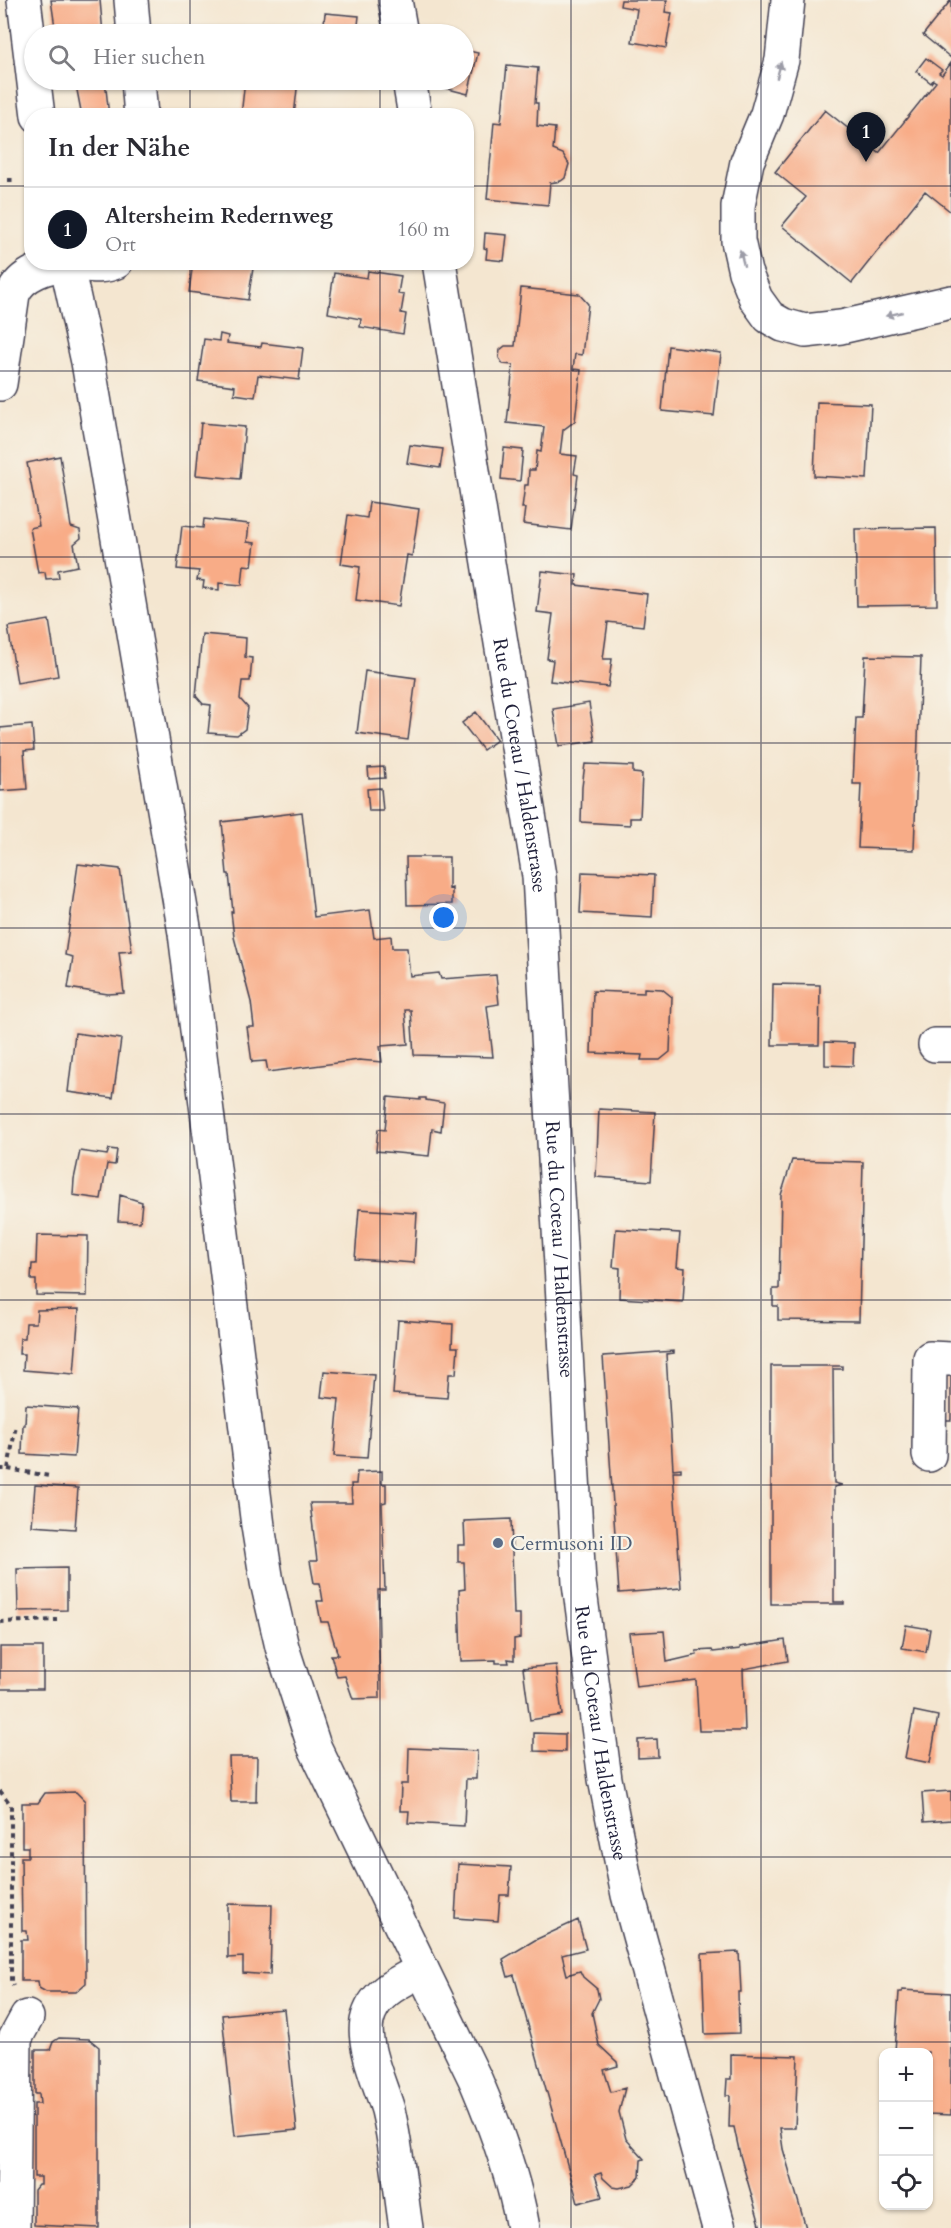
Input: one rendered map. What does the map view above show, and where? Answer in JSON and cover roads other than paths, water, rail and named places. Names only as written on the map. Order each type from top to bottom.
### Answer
[{"type":"street","points":[[24,0],[27,24]]},
{"type":"street","points":[[131,0],[133,24]]},
{"type":"street","points":[[395,0],[399,24]]},
{"type":"street","points":[[788,0],[782,60],[767,114],[747,162],[738,206],[738,241],[756,299],[770,317],[783,326],[805,331],[841,327],[951,302]]},
{"type":"street","points":[[35,90],[37,108]]},
{"type":"street","points":[[139,90],[140,108]]},
{"type":"street","points":[[411,90],[414,108]]},
{"type":"street","points":[[0,384],[16,288],[32,273],[42,270]]},
{"type":"street","points":[[68,270],[88,362],[184,933],[258,1526],[267,1582],[282,1647],[314,1746],[493,2121],[523,2228]]},
{"type":"street","name":"Rue du Coteau / Haldenstrasse","points":[[440,270],[539,876],[579,1583],[605,1779],[628,1895],[719,2228]]},
{"type":"street","points":[[928,1455],[930,1358],[951,1359]]},
{"type":"street","points":[[406,2228],[388,2112],[367,2041],[367,2022],[380,1997],[391,1986],[422,1970]]},
{"type":"street","points":[[13,2228],[15,2038],[27,2017]]},
{"type":"place","name":"Altersheim Redernweg","points":[[866,162]]},
{"type":"place","name":"Cermusoni ID","points":[[498,1543]]}]
